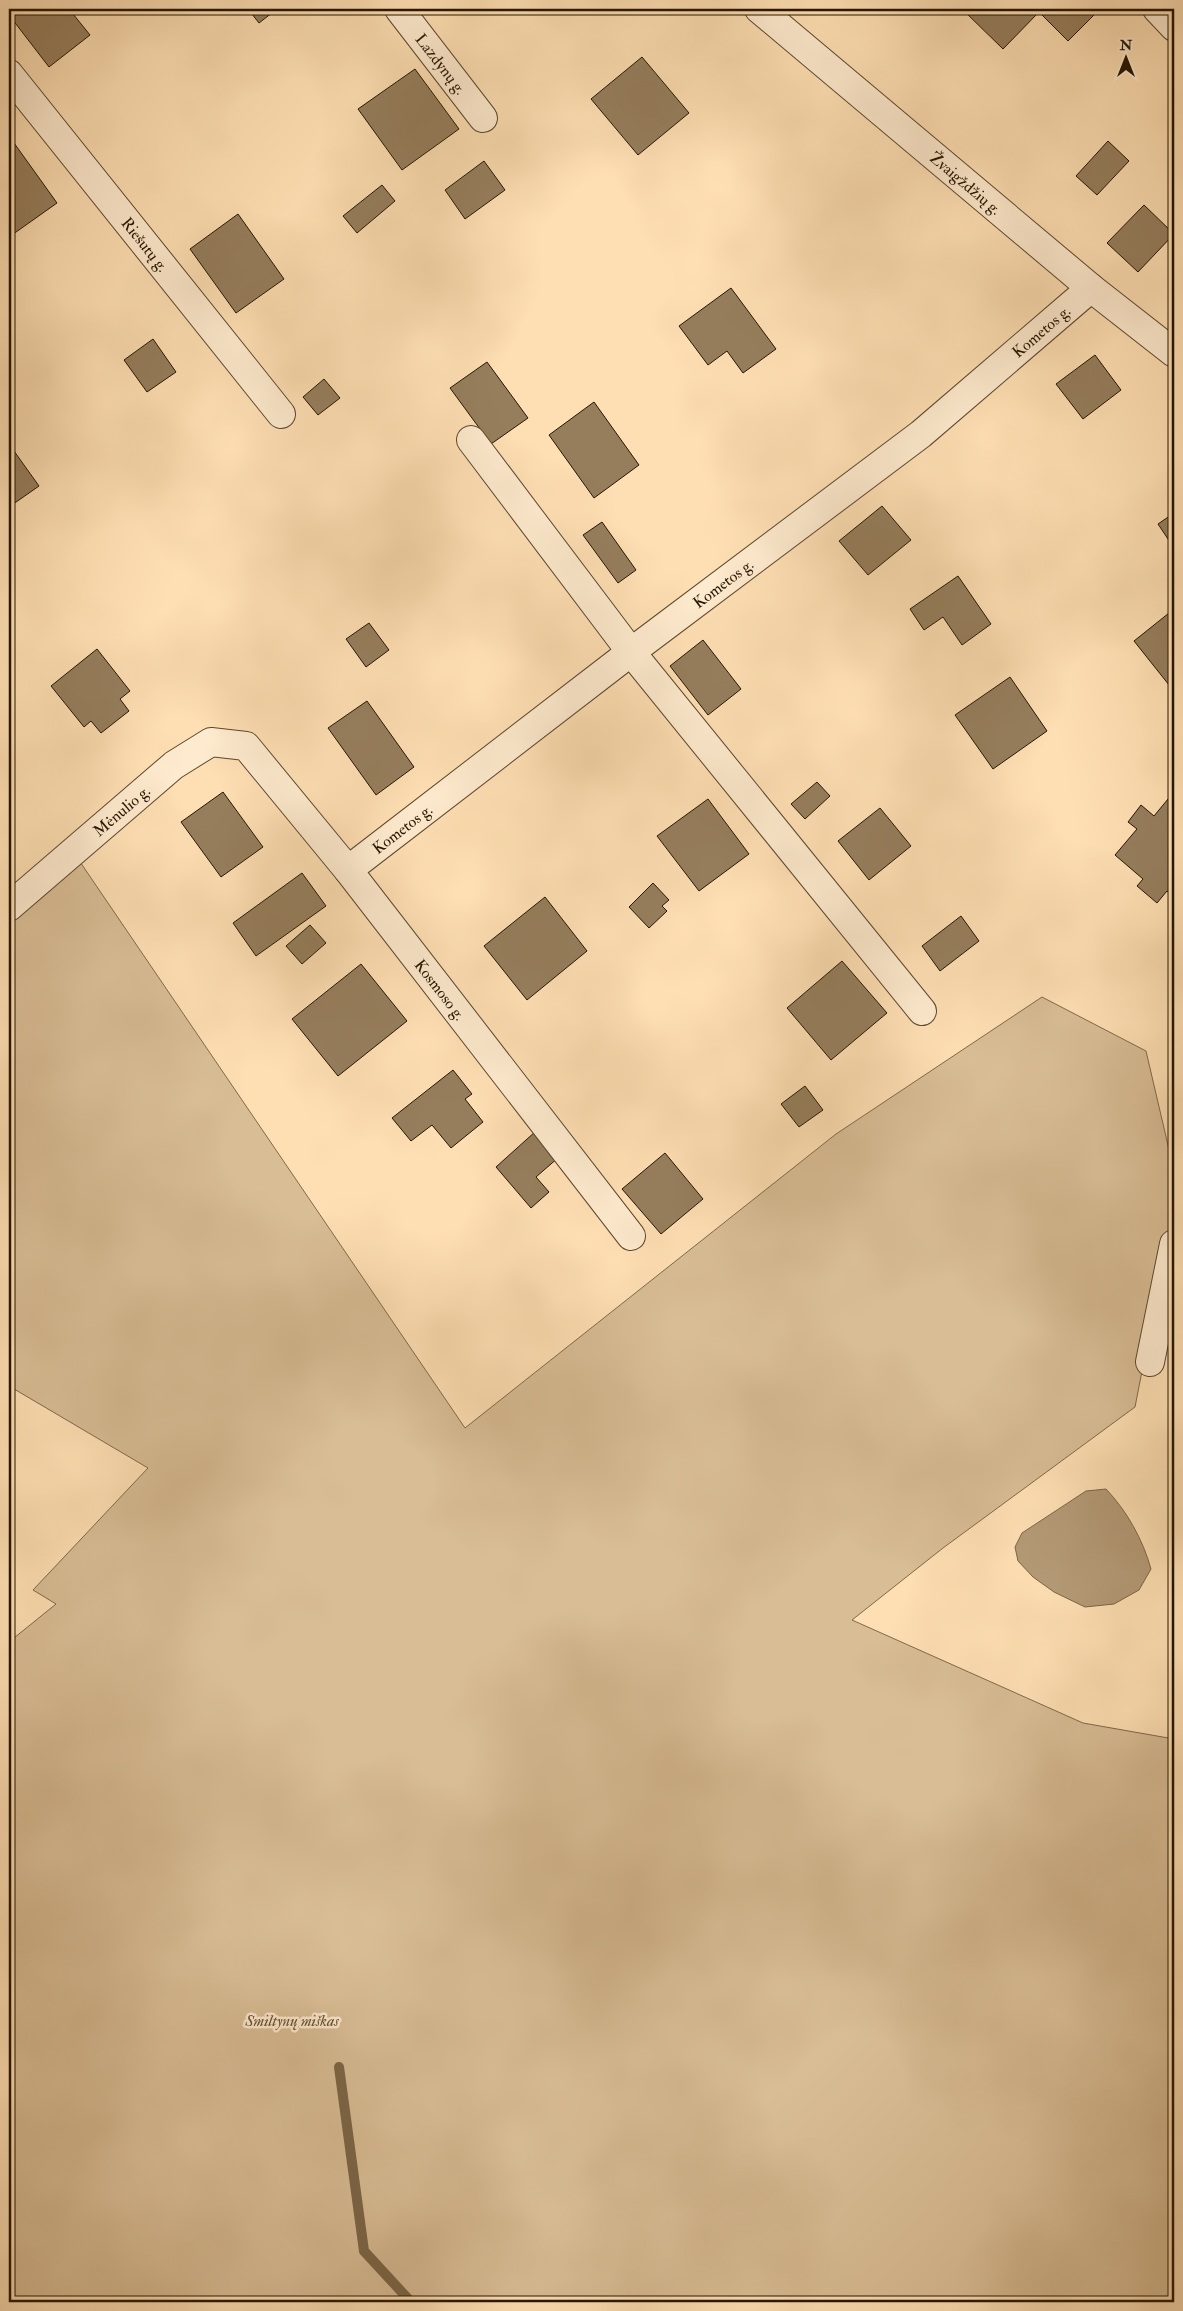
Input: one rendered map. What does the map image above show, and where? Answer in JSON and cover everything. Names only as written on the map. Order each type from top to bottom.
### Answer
[{"type":"street","name":"Lazdynų g.","points":[[399,9],[483,118]]},
{"type":"street","name":"Žvaigždžių g.","points":[[759,9],[1091,288],[1174,353]]},
{"type":"street","points":[[1157,9],[1174,28]]},
{"type":"street","name":"Riešutų g.","points":[[9,74],[281,414]]},
{"type":"street","name":"Kometos g.","points":[[348,870],[631,652],[921,434],[1091,288]]},
{"type":"street","points":[[471,440],[631,652],[922,1011]]},
{"type":"street","name":"Mėnulio g.","points":[[9,907],[174,765],[211,742],[246,746]]},
{"type":"street","name":"Kosmoso g.","points":[[246,746],[348,870],[631,1236]]},
{"type":"street","points":[[1150,1362],[1174,1244]]},
{"type":"green space","name":"Smiltynų miškas","points":[[74,853],[465,1428],[836,1134],[1042,997],[1146,1051],[1174,1171],[1174,1207],[1135,1407],[943,1548],[852,1620],[1083,1723],[1174,1739],[1174,2302],[9,2302],[9,1642],[56,1604],[33,1590],[148,1468],[9,1386],[9,907]]},
{"type":"shaded area","points":[[1106,1489],[1121,1507],[1133,1526],[1144,1547],[1151,1569],[1139,1590],[1114,1604],[1085,1607],[1054,1592],[1033,1577],[1018,1561],[1015,1547],[1022,1533],[1086,1491]]},
{"type":"building","points":[[9,9],[69,9],[90,35],[49,67],[9,15]]},
{"type":"building","points":[[248,9],[277,9],[259,23]]},
{"type":"building","points":[[962,9],[1100,9],[1068,41],[1039,12],[1003,49]]},
{"type":"building","points":[[642,57],[689,113],[638,155],[591,99]]},
{"type":"building","points":[[415,69],[459,129],[402,170],[358,109]]},
{"type":"building","points":[[9,136],[57,203],[9,237]]},
{"type":"building","points":[[1108,141],[1129,161],[1097,195],[1076,176]]},
{"type":"building","points":[[484,161],[505,190],[465,219],[445,190]]},
{"type":"building","points":[[382,185],[395,201],[357,233],[343,216]]},
{"type":"building","points":[[1144,205],[1174,234],[1138,272],[1107,243]]},
{"type":"building","points":[[238,214],[284,279],[236,313],[190,249]]},
{"type":"building","points":[[731,288],[776,349],[743,373],[727,351],[708,365],[679,326]]},
{"type":"building","points":[[153,339],[176,372],[147,392],[124,360]]},
{"type":"building","points":[[1095,355],[1121,390],[1083,419],[1056,384]]},
{"type":"building","points":[[487,362],[528,418],[491,444],[450,388]]},
{"type":"building","points":[[324,379],[340,398],[318,415],[303,397]]},
{"type":"building","points":[[594,402],[639,465],[594,498],[549,435]]},
{"type":"building","points":[[9,444],[39,486],[9,507]]},
{"type":"building","points":[[882,506],[911,540],[868,575],[839,541]]},
{"type":"building","points":[[1174,513],[1174,548],[1158,524]]},
{"type":"building","points":[[602,522],[636,570],[618,583],[583,535]]},
{"type":"building","points":[[958,576],[991,624],[962,645],[943,617],[924,630],[910,609]]},
{"type":"building","points":[[1174,609],[1174,689],[1173,690],[1134,641]]},
{"type":"building","points":[[369,623],[389,650],[366,667],[346,639]]},
{"type":"building","points":[[703,640],[741,689],[708,715],[670,666]]},
{"type":"building","points":[[97,649],[130,691],[120,699],[129,711],[101,733],[91,721],[84,727],[51,686]]},
{"type":"building","points":[[1010,677],[1047,731],[993,769],[955,715]]},
{"type":"building","points":[[367,701],[414,767],[376,795],[328,728]]},
{"type":"building","points":[[817,782],[830,796],[805,819],[791,804]]},
{"type":"building","points":[[223,792],[263,847],[221,877],[181,822]]},
{"type":"building","points":[[1173,793],[1174,897],[1167,891],[1157,903],[1137,886],[1143,879],[1115,855],[1137,829],[1128,822],[1141,805],[1154,816]]},
{"type":"building","points":[[708,799],[749,854],[699,891],[657,836]]},
{"type":"building","points":[[880,808],[911,846],[869,880],[838,841]]},
{"type":"building","points":[[302,873],[326,906],[256,956],[233,923]]},
{"type":"building","points":[[653,883],[669,900],[662,906],[667,911],[649,928],[629,907]]},
{"type":"building","points":[[545,897],[587,951],[527,1000],[484,946]]},
{"type":"building","points":[[961,916],[979,941],[940,971],[922,946]]},
{"type":"building","points":[[310,925],[326,943],[302,964],[286,946]]},
{"type":"building","points":[[842,961],[887,1013],[831,1060],[787,1008]]},
{"type":"building","points":[[361,964],[407,1021],[338,1076],[292,1019]]},
{"type":"building","points":[[453,1070],[472,1094],[465,1099],[483,1122],[451,1148],[432,1125],[411,1141],[392,1118]]},
{"type":"building","points":[[805,1086],[823,1110],[799,1127],[781,1104]]},
{"type":"building","points":[[536,1131],[559,1157],[536,1177],[549,1192],[531,1208],[496,1167]]},
{"type":"building","points":[[665,1153],[703,1199],[661,1234],[622,1189]]},
{"type":"waterway","points":[[339,2067],[364,2251],[411,2302]]}]
